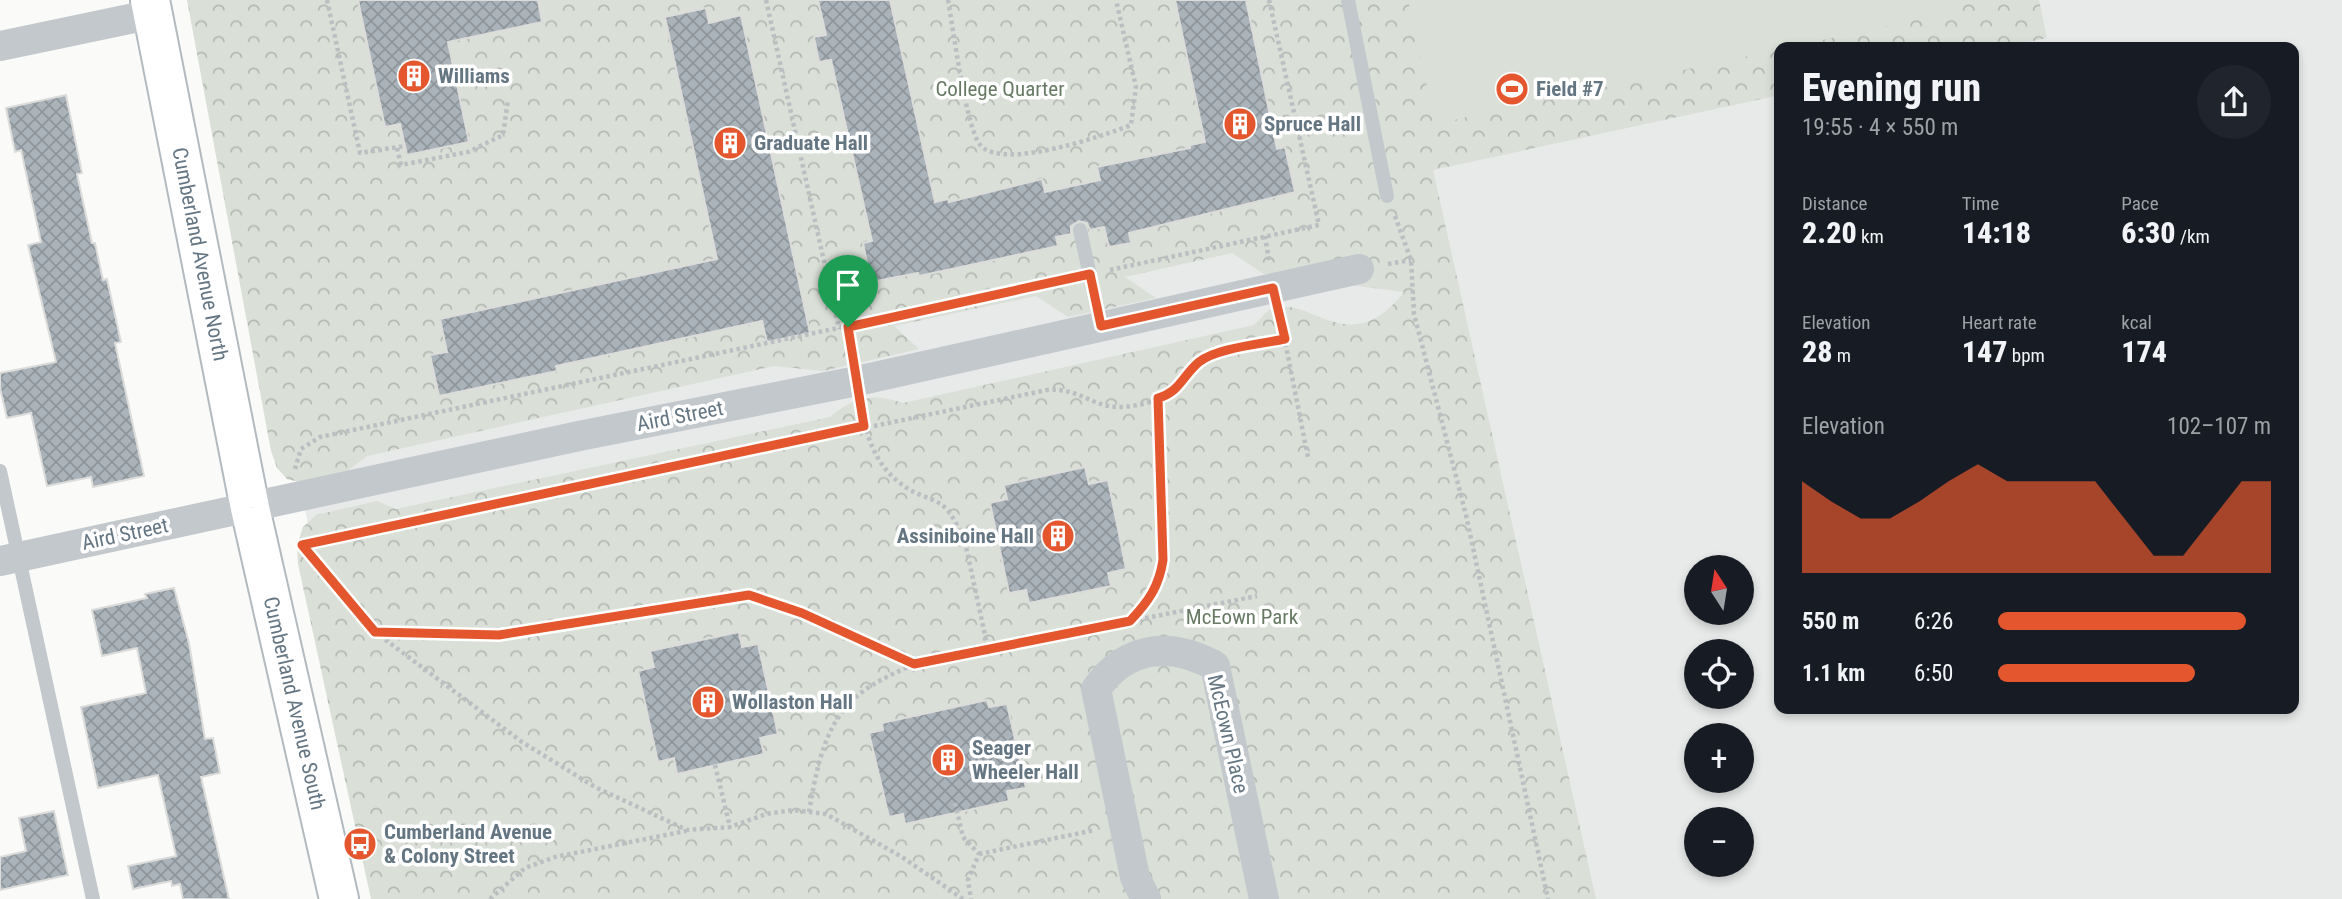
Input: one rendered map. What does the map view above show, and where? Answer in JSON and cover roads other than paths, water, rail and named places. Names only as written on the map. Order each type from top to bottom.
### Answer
[{"type":"main road","name":"Cumberland Avenue North","points":[[152,7],[250,508]]},
{"type":"main road","name":"Cumberland Avenue South","points":[[250,508],[339,899]]},
{"type":"street","points":[[0,46],[152,7]]},
{"type":"street","name":"Aird Street","points":[[9,559],[579,436],[857,381],[1359,269]]},
{"type":"street","name":"McEown Place","points":[[1146,899],[1135,877],[1096,689],[1113,668],[1136,654],[1171,650],[1202,659],[1214,666],[1264,899]]},
{"type":"lane","points":[[1348,0],[1387,196]]},
{"type":"lane","points":[[1080,230],[1101,326]]},
{"type":"lane","points":[[0,471],[9,559],[93,899]]},
{"type":"place","name":"Williams","points":[[414,76]]},
{"type":"place","name":"Field #7","points":[[1512,89]]},
{"type":"place","name":"Spruce Hall","points":[[1240,124]]},
{"type":"place","name":"Graduate Hall","points":[[730,143]]},
{"type":"place","name":"Assiniboine Hall","points":[[1058,536]]},
{"type":"place","name":"Wollaston Hall","points":[[708,702]]},
{"type":"place","name":"Seager Wheeler Hall","points":[[948,760]]},
{"type":"place","name":"Cumberland Avenue & Colony Street","points":[[360,844]]},
{"type":"park label","name":"College Quarter","points":[[1000,89]]},
{"type":"park label","name":"McEown Park","points":[[1242,617]]}]
